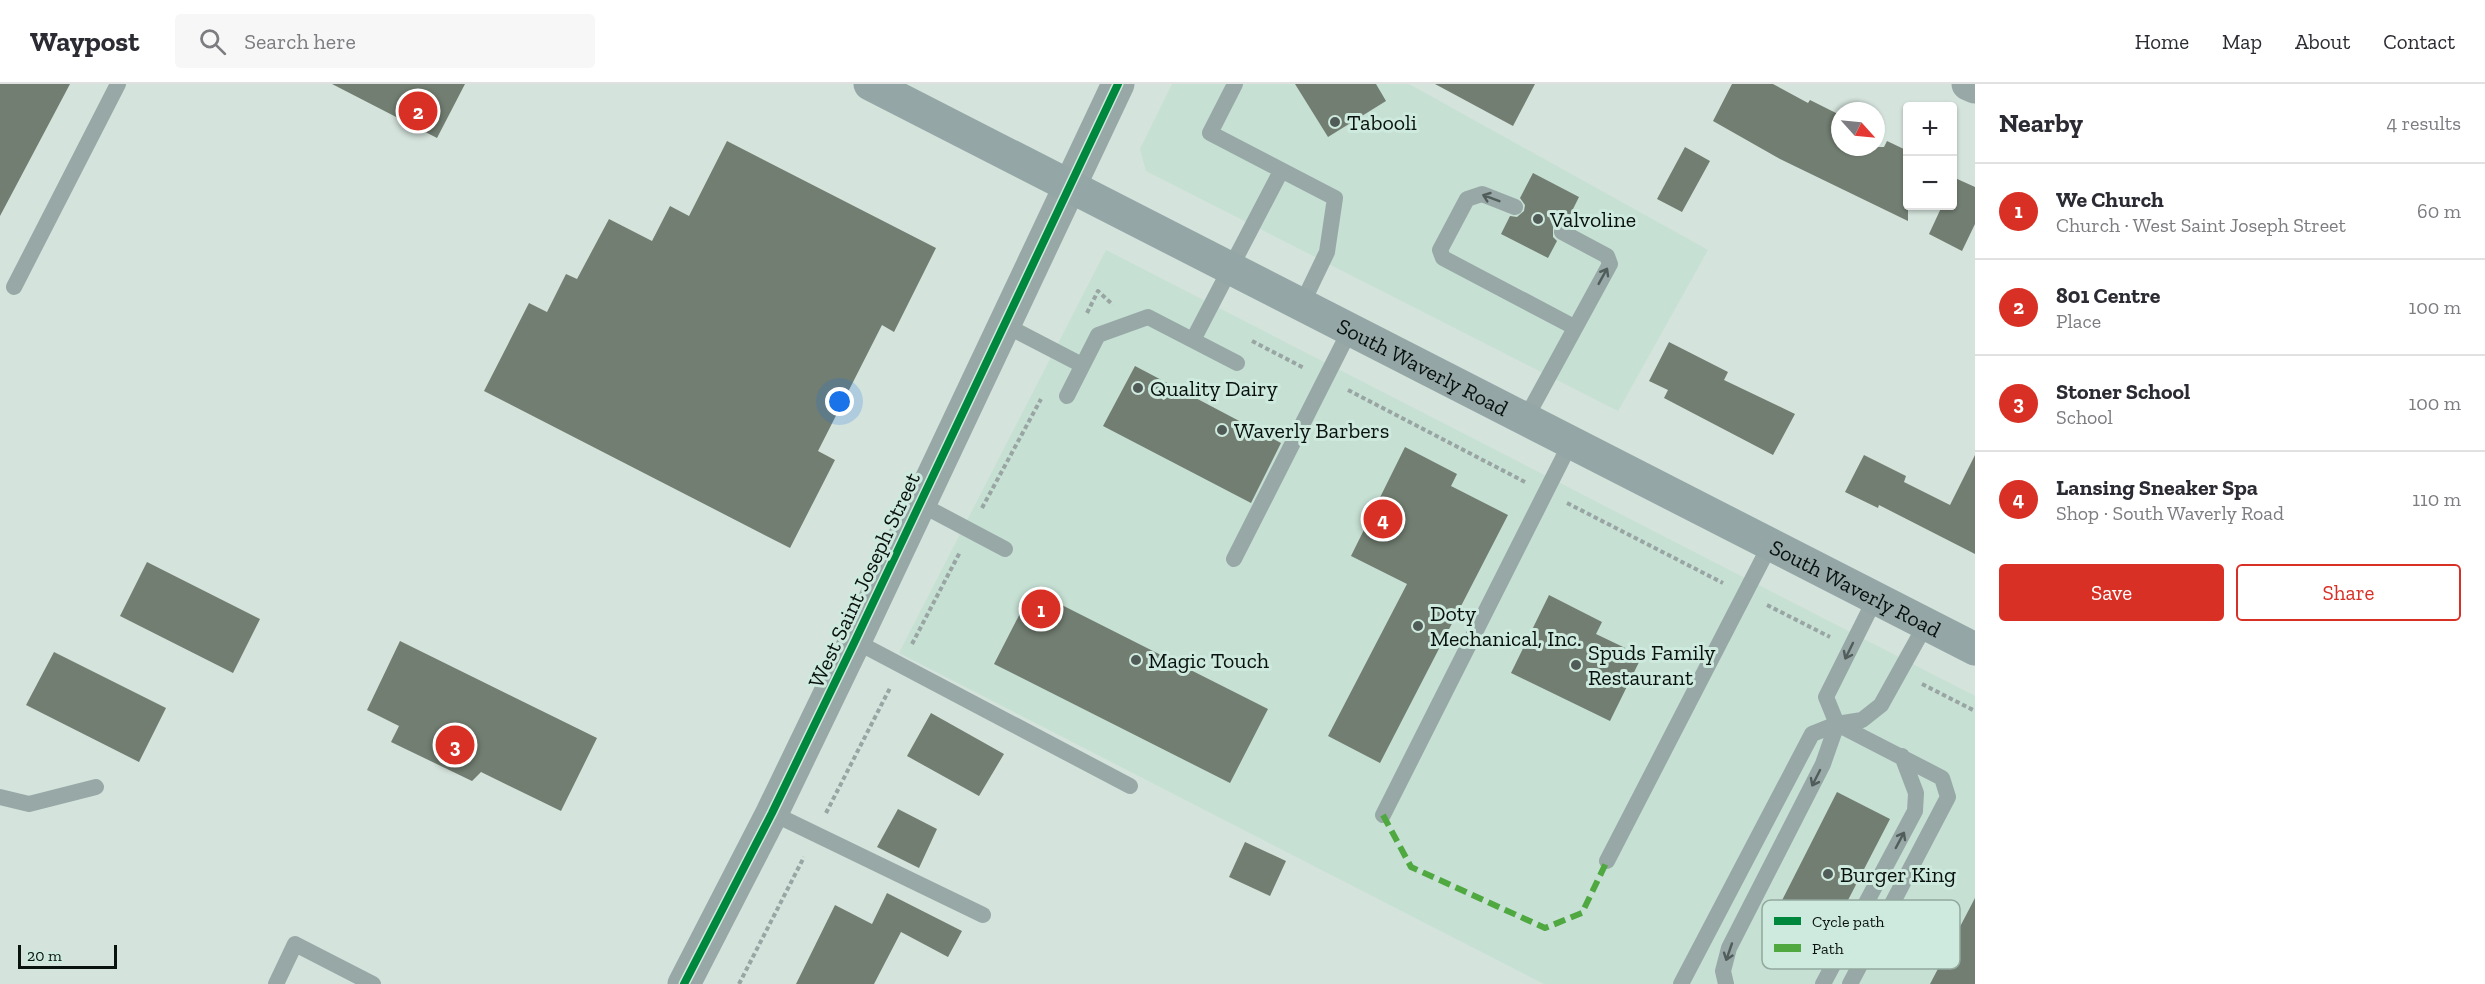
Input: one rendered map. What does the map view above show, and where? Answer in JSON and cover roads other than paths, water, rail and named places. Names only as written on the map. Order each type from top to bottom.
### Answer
[{"type":"main road","name":"South Waverly Road","points":[[870,84],[1069,188],[1230,270],[1302,303],[1975,649]]},
{"type":"street","name":"West Saint Joseph Street","points":[[688,982],[855,641],[1118,84]]},
{"type":"street","points":[[1968,84],[1975,87]]},
{"type":"lane","points":[[14,287],[118,84]]},
{"type":"lane","points":[[1235,84],[1210,133],[1335,198],[1327,252],[1302,303]]},
{"type":"lane","points":[[1193,340],[1281,171]]},
{"type":"lane","points":[[1515,207],[1482,194],[1467,199],[1440,250],[1443,258],[1575,327]]},
{"type":"lane","points":[[1526,418],[1610,264],[1607,256],[1562,232]]},
{"type":"lane","points":[[1067,396],[1098,335],[1148,317],[1237,363]]},
{"type":"lane","points":[[1003,324],[1083,365]]},
{"type":"lane","points":[[1234,559],[1351,328]]},
{"type":"lane","points":[[1383,815],[1571,442]]},
{"type":"lane","points":[[920,504],[1005,549]]},
{"type":"lane","points":[[1607,861],[1770,545]]},
{"type":"lane","points":[[1875,598],[1826,698],[1837,724],[1942,778],[1948,797],[1895,900]]},
{"type":"lane","points":[[1681,984],[1812,734],[1837,724],[1862,720],[1881,705],[1926,624]]},
{"type":"lane","points":[[855,641],[1130,786]]},
{"type":"lane","points":[[1726,984],[1723,971],[1729,948],[1823,764],[1837,724]]},
{"type":"lane","points":[[1868,900],[1915,811],[1916,793],[1902,756]]},
{"type":"lane","points":[[0,797],[29,804],[96,787]]},
{"type":"lane","points":[[772,813],[983,915]]},
{"type":"lane","points":[[276,984],[296,944],[373,984]]},
{"type":"lane","points":[[1823,984],[1831,969]]},
{"type":"lane","points":[[1851,984],[1859,969]]},
{"type":"place","name":"801 Centre","points":[[418,111]]},
{"type":"place","name":"Tabooli","points":[[1335,122]]},
{"type":"place","name":"Valvoline","points":[[1538,219]]},
{"type":"place","name":"Quality Dairy","points":[[1138,388]]},
{"type":"place","name":"Waverly Barbers","points":[[1222,430]]},
{"type":"place","name":"Lansing Sneaker Spa","points":[[1383,519]]},
{"type":"place","name":"We Church","points":[[1041,609]]},
{"type":"place","name":"Doty Mechanical, Inc.","points":[[1418,626]]},
{"type":"place","name":"Magic Touch","points":[[1136,660]]},
{"type":"place","name":"Spuds Family Restaurant","points":[[1576,665]]},
{"type":"place","name":"Stoner School","points":[[455,745]]},
{"type":"place","name":"Burger King","points":[[1828,874]]}]
